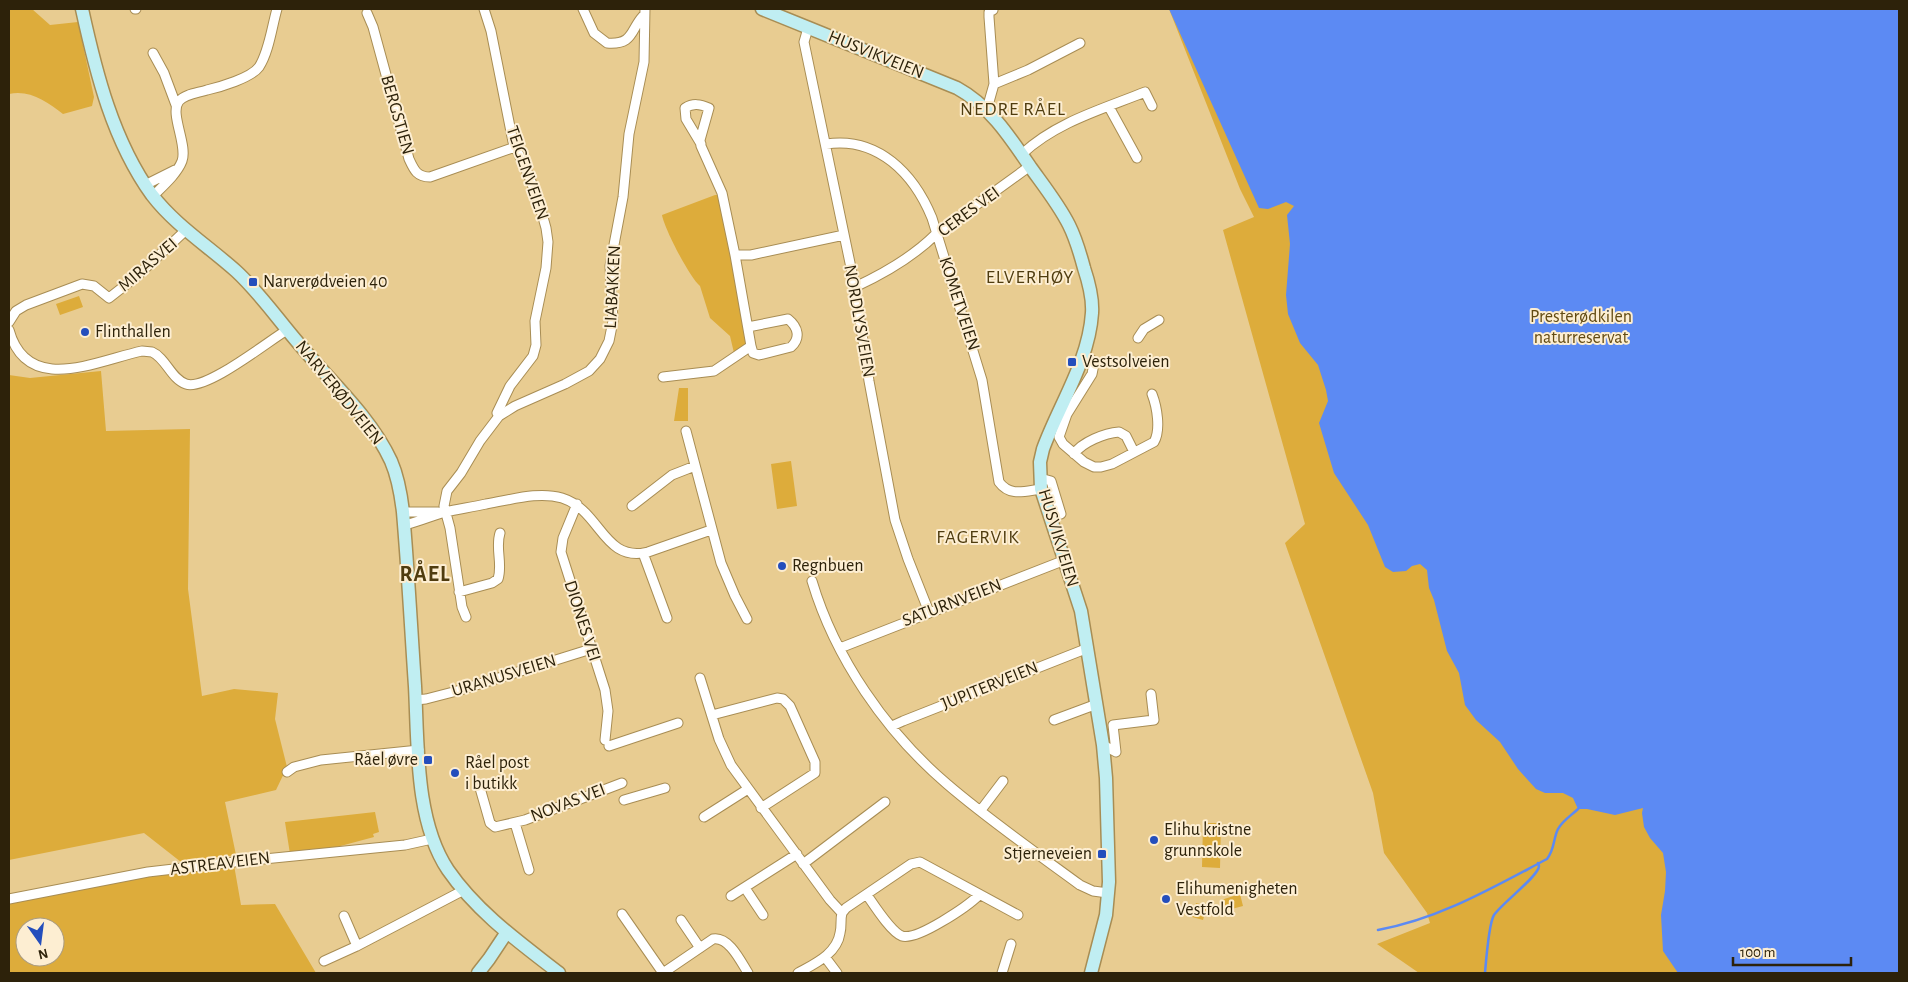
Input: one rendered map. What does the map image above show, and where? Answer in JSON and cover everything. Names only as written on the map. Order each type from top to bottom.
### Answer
[{"type":"main road","name":"NARVERØDVEIEN","points":[[82,9],[97,74],[108,106],[132,163],[149,190],[186,230],[244,279],[359,412],[382,445],[396,474],[403,512],[423,805],[432,839],[448,870],[485,913],[559,973]]},
{"type":"main road","name":"HUSVIKVEIEN","points":[[762,9],[957,88],[970,95],[986,108],[1022,154],[1058,206],[1075,240],[1088,281],[1092,304],[1087,340],[1067,394],[1043,449],[1040,462],[1040,484],[1081,612],[1103,746],[1108,844],[1108,893],[1102,936],[1091,973]]},
{"type":"main road","points":[[478,973],[490,959],[507,932]]},
{"type":"main road","points":[[490,959],[518,941]]},
{"type":"street","points":[[176,105],[185,96],[215,88],[256,70],[262,59],[278,9]]},
{"type":"street","name":"TEIGENVEIEN","points":[[484,9],[491,31],[515,147],[530,176],[548,236],[546,268],[535,321],[535,352],[529,364],[505,395],[498,413],[500,416]]},
{"type":"street","name":"LIABAKKEN","points":[[583,9],[594,33],[603,42],[607,43],[621,43],[628,39],[634,33],[644,12]]},
{"type":"street","points":[[986,108],[994,84],[989,17],[989,12],[993,10]]},
{"type":"street","name":"LIABAKKEN","points":[[466,617],[459,592],[450,528],[444,502],[447,491],[461,473],[480,441],[500,416],[515,406],[589,371],[600,358],[609,341],[613,321],[610,266],[623,197],[629,134],[644,62],[644,12]]},
{"type":"street","name":"BERGSTIEN","points":[[367,13],[373,26],[409,159],[417,174],[430,177],[515,147]]},
{"type":"street","name":"NORDLYSVEIEN","points":[[808,28],[804,42],[855,287],[895,520],[929,612]]},
{"type":"street","points":[[994,84],[1021,74],[1080,43]]},
{"type":"street","points":[[149,190],[178,169],[184,151],[176,105],[164,73],[152,53]]},
{"type":"street","points":[[1022,154],[1030,146],[1086,114],[1145,92],[1152,106]]},
{"type":"street","points":[[1109,107],[1138,158]]},
{"type":"street","name":"KOMETVEIEN","points":[[826,144],[838,142],[857,144],[894,162],[910,178],[924,200],[932,218],[982,380],[999,482],[1004,489],[1012,492],[1040,484]]},
{"type":"street","points":[[700,144],[722,193],[753,353],[759,355],[791,348],[798,338],[797,329],[790,320],[786,319],[748,327]]},
{"type":"street","name":"CERES VEI","points":[[855,287],[872,279],[926,244],[936,234],[1030,166]]},
{"type":"street","name":"MIRASVEI","points":[[9,322],[16,311],[26,304],[82,284],[94,286],[109,298],[137,276],[186,230]]},
{"type":"street","points":[[735,255],[751,255],[844,235]]},
{"type":"street","points":[[1138,338],[1144,329],[1159,320]]},
{"type":"street","points":[[9,330],[18,352],[25,359],[39,367],[61,370],[142,351],[152,352],[185,384],[196,385],[218,376],[287,330]]},
{"type":"street","points":[[663,378],[714,371],[751,346]]},
{"type":"street","points":[[1092,360],[1094,364],[1092,374],[1070,408],[1060,432],[1060,439],[1063,444],[1089,466],[1100,468],[1112,464],[1154,442],[1157,438],[1156,409],[1152,394]]},
{"type":"street","points":[[686,431],[711,530],[726,577],[747,619]]},
{"type":"street","points":[[1074,454],[1079,448],[1103,435],[1119,432],[1126,436],[1134,452]]},
{"type":"street","points":[[632,506],[666,480],[695,466]]},
{"type":"street","points":[[1040,484],[1051,481],[1061,514]]},
{"type":"street","points":[[404,525],[446,512],[542,495],[561,498],[577,504],[587,512],[605,537],[614,545],[627,552],[642,553],[711,530]]},
{"type":"street","name":"DIONES VEI","points":[[577,504],[563,538],[561,552],[605,690],[608,706],[607,743],[678,723]]},
{"type":"street","points":[[403,512],[446,512]]},
{"type":"street","points":[[459,592],[492,583],[498,579],[500,568],[500,533]]},
{"type":"street","points":[[642,553],[667,618]]},
{"type":"street","name":"SATURNVEIEN","points":[[840,648],[1064,560]]},
{"type":"street","points":[[812,581],[840,648],[862,686],[916,754],[946,784],[1080,885],[1093,892],[1108,893]]},
{"type":"street","name":"JUPITERVEIEN","points":[[892,726],[1088,648]]},
{"type":"street","name":"URANUSVEIEN","points":[[415,700],[457,691],[591,649]]},
{"type":"street","points":[[700,678],[724,754],[761,808],[830,900],[842,913]]},
{"type":"street","points":[[1103,746],[1116,752],[1113,725],[1154,720],[1151,694]]},
{"type":"street","points":[[712,714],[777,698],[783,699],[790,706],[815,762],[816,773],[761,808]]},
{"type":"street","points":[[1054,720],[1097,704]]},
{"type":"street","points":[[287,772],[294,767],[314,762],[419,750]]},
{"type":"street","points":[[981,810],[1003,781]]},
{"type":"street","name":"NOVAS VEI","points":[[480,788],[492,826],[500,827],[622,783]]},
{"type":"street","points":[[624,800],[665,788]]},
{"type":"street","points":[[704,817],[748,789]]},
{"type":"street","points":[[803,864],[885,802]]},
{"type":"street","name":"NOVAS VEI","points":[[515,823],[529,870]]},
{"type":"street","name":"ASTREAVEIEN","points":[[9,898],[148,872],[405,845],[432,839]]},
{"type":"street","points":[[732,896],[797,854]]},
{"type":"street","points":[[798,973],[824,957],[833,949],[838,941],[842,913],[846,908],[910,864],[920,862],[1018,915]]},
{"type":"street","points":[[745,888],[763,915]]},
{"type":"street","points":[[324,961],[357,946],[464,890]]},
{"type":"street","points":[[867,895],[895,931],[909,937],[918,934],[969,905],[979,895]]},
{"type":"street","points":[[622,914],[663,973],[715,939],[725,941],[748,973]]},
{"type":"street","points":[[344,916],[357,946]]},
{"type":"street","points":[[681,920],[700,948]]},
{"type":"street","points":[[1002,973],[1011,944]]},
{"type":"street","points":[[824,957],[837,973]]},
{"type":"green space","points":[[9,9],[32,9],[50,25],[78,22],[94,97],[92,106],[63,114],[45,101],[31,95],[24,93],[9,94]]},
{"type":"green space","name":"Presterødkilen naturreservat","points":[[1169,9],[1899,9],[1899,973],[1419,973],[1377,944],[1430,923],[1427,913],[1384,853],[1373,793],[1285,543],[1305,524],[1223,230],[1254,217],[1240,189]]},
{"type":"green space","points":[[715,195],[721,198],[748,343],[734,353],[730,336],[710,318],[700,286],[678,252],[662,215]]},
{"type":"green space","points":[[79,296],[83,307],[60,315],[56,304]]},
{"type":"green space","points":[[101,371],[106,431],[190,429],[188,589],[202,696],[234,689],[278,693],[275,719],[287,767],[276,790],[225,802],[236,855],[181,862],[144,833],[9,860],[9,375],[30,378]]},
{"type":"green space","points":[[679,388],[688,388],[688,421],[674,421]]},
{"type":"green space","points":[[791,461],[797,506],[777,509],[771,464]]},
{"type":"green space","points":[[375,812],[379,832],[373,834],[374,837],[333,848],[290,854],[285,822]]},
{"type":"green space","points":[[1203,823],[1221,823],[1220,868],[1202,867]]},
{"type":"green space","points":[[234,865],[241,905],[275,904],[316,973],[9,973],[9,900],[165,873]]},
{"type":"green space","points":[[1240,894],[1243,906],[1224,911],[1221,900]]},
{"type":"green space","points":[[1196,903],[1207,906],[1203,920],[1192,917]]},
{"type":"water","name":"Presterødkilen naturreservat","points":[[1169,9],[1899,9],[1899,973],[1678,973],[1663,951],[1661,915],[1666,872],[1663,853],[1650,838],[1644,827],[1643,808],[1615,815],[1578,809],[1573,798],[1563,793],[1545,793],[1536,789],[1518,769],[1500,742],[1476,720],[1465,705],[1459,673],[1447,651],[1434,600],[1429,588],[1427,570],[1420,564],[1412,566],[1406,571],[1393,572],[1385,567],[1368,525],[1334,473],[1319,423],[1328,401],[1326,390],[1318,365],[1300,343],[1288,314],[1286,295],[1290,244],[1287,215],[1294,206],[1286,202],[1268,209],[1259,208]]},
{"type":"waterway","points":[[1378,930],[1401,925],[1444,910],[1547,859],[1558,829],[1578,809]]},
{"type":"waterway","points":[[1485,973],[1492,919],[1504,904],[1533,876],[1539,866],[1538,863]]},
{"type":"place","name":"Narverødveien 40","points":[[253,282]]},
{"type":"place","name":"Flinthallen","points":[[85,332]]},
{"type":"place","name":"Vestsolveien","points":[[1072,362]]},
{"type":"place","name":"Regnbuen","points":[[782,566]]},
{"type":"place","name":"Råel øvre","points":[[428,760]]},
{"type":"place","name":"Råel post i butikk","points":[[455,773]]},
{"type":"place","name":"Elihu kristne grunnskole","points":[[1154,840]]},
{"type":"place","name":"Stjerneveien","points":[[1102,854]]},
{"type":"place","name":"Elihumenigheten Vestfold","points":[[1166,899]]},
{"type":"district","name":"NEDRE RÅEL","points":[[1013,109]]},
{"type":"district","name":"ELVERHØY","points":[[1030,277]]},
{"type":"district","name":"FAGERVIK","points":[[978,537]]},
{"type":"district","name":"RÅEL","points":[[425,574]]}]
